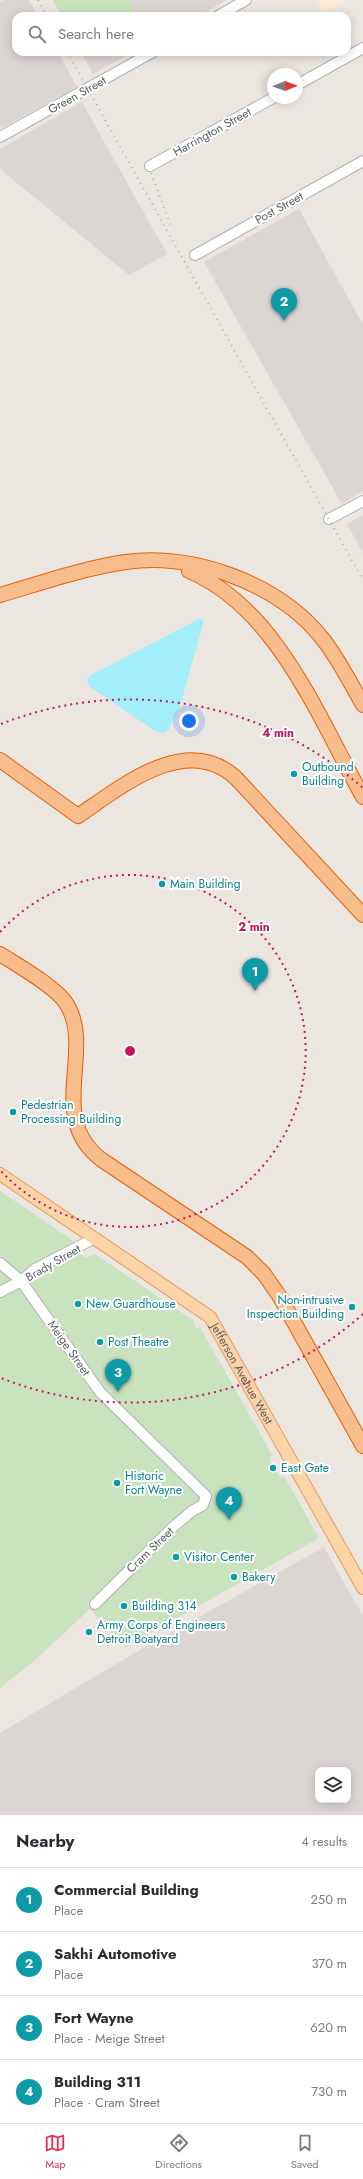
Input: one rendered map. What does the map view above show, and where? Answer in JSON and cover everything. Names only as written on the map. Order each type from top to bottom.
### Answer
[{"type":"highway","points":[[0,595],[104,566],[141,561],[194,566],[226,574],[261,588],[298,614],[322,638],[340,664],[363,705]]},
{"type":"highway","points":[[161,562],[189,571],[218,586],[254,619],[286,660],[303,687],[363,797]]},
{"type":"highway","points":[[0,760],[78,816],[142,774],[158,766],[200,761],[218,767],[236,778],[363,915]]},
{"type":"highway","points":[[0,954],[59,994],[69,1008],[75,1034],[75,1114],[79,1130],[86,1144],[102,1160],[247,1257],[262,1271],[280,1297],[363,1446]]},
{"type":"main road","name":"Jefferson Avenue West","points":[[0,1174],[210,1317],[363,1588]]},
{"type":"street","points":[[225,12],[246,0]]},
{"type":"street","points":[[351,55],[363,48]]},
{"type":"street","name":"Green Street","points":[[0,137],[146,56]]},
{"type":"street","points":[[303,82],[349,56]]},
{"type":"street","name":"Harrington Street","points":[[150,166],[267,101]]},
{"type":"street","name":"Post Street","points":[[195,255],[363,161]]},
{"type":"street","points":[[329,519],[363,501]]},
{"type":"street","name":"Brady Street","points":[[0,1292],[21,1281],[35,1269],[78,1246],[85,1245],[96,1238]]},
{"type":"street","name":"Meige Street","points":[[0,1263],[21,1281],[100,1392],[204,1492],[206,1500]]},
{"type":"street","name":"Cram Street","points":[[95,1604],[172,1528],[192,1511],[203,1505],[206,1500]]},
{"type":"shaded area","points":[[4,0],[29,0],[36,12],[12,12],[12,56],[60,56],[77,87],[2,128],[0,125],[0,2]]},
{"type":"shaded area","points":[[53,0],[227,0],[205,12],[59,12]]},
{"type":"shaded area","points":[[317,0],[347,0],[326,12],[323,12]]},
{"type":"shaded area","points":[[83,56],[126,56],[93,74]]},
{"type":"shaded area","points":[[82,102],[167,254],[129,275],[0,169],[0,149]]},
{"type":"shaded area","points":[[299,209],[363,325],[363,491],[342,504],[204,262]]},
{"type":"shaded area","points":[[363,515],[363,553],[347,524]]},
{"type":"shaded area","points":[[324,1547],[363,1616],[363,1815],[0,1815],[0,1733],[133,1654]]},
{"type":"green space","points":[[53,0],[128,0],[135,12],[59,12]]},
{"type":"green space","points":[[0,1191],[71,1239],[80,1254],[86,1258],[95,1254],[193,1320],[196,1329],[200,1327],[272,1455],[270,1461],[280,1477],[284,1476],[319,1538],[126,1647],[90,1609],[34,1661],[0,1688]]},
{"type":"water","points":[[199,619],[203,620],[203,624],[180,706],[168,730],[163,733],[155,731],[89,686],[87,679],[91,675]]},
{"type":"railway","points":[[38,0],[45,12]]},
{"type":"railway","points":[[69,56],[363,580]]},
{"type":"railway","points":[[151,173],[171,226]]},
{"type":"place","name":"Sakhi Automotive","points":[[284,321]]},
{"type":"place","name":"Outbound Building","points":[[294,774]]},
{"type":"place","name":"Main Building","points":[[162,884]]},
{"type":"place","name":"Commercial Building","points":[[255,991]]},
{"type":"place","name":"Pedestrian Processing Building","points":[[13,1112]]},
{"type":"place","name":"New Guardhouse","points":[[78,1304]]},
{"type":"place","name":"Non-intrusive Inspection Building","points":[[352,1307]]},
{"type":"place","name":"Post Theatre","points":[[100,1342]]},
{"type":"place","name":"Fort Wayne","points":[[118,1392]]},
{"type":"place","name":"East Gate","points":[[273,1468]]},
{"type":"place","name":"Historic Fort Wayne","points":[[117,1483]]},
{"type":"place","name":"Building 311","points":[[229,1520]]},
{"type":"place","name":"Visitor Center","points":[[176,1557]]},
{"type":"place","name":"Bakery","points":[[234,1577]]},
{"type":"place","name":"Building 314","points":[[124,1606]]},
{"type":"place","name":"Army Corps of Engineers Detroit Boatyard","points":[[89,1632]]}]
